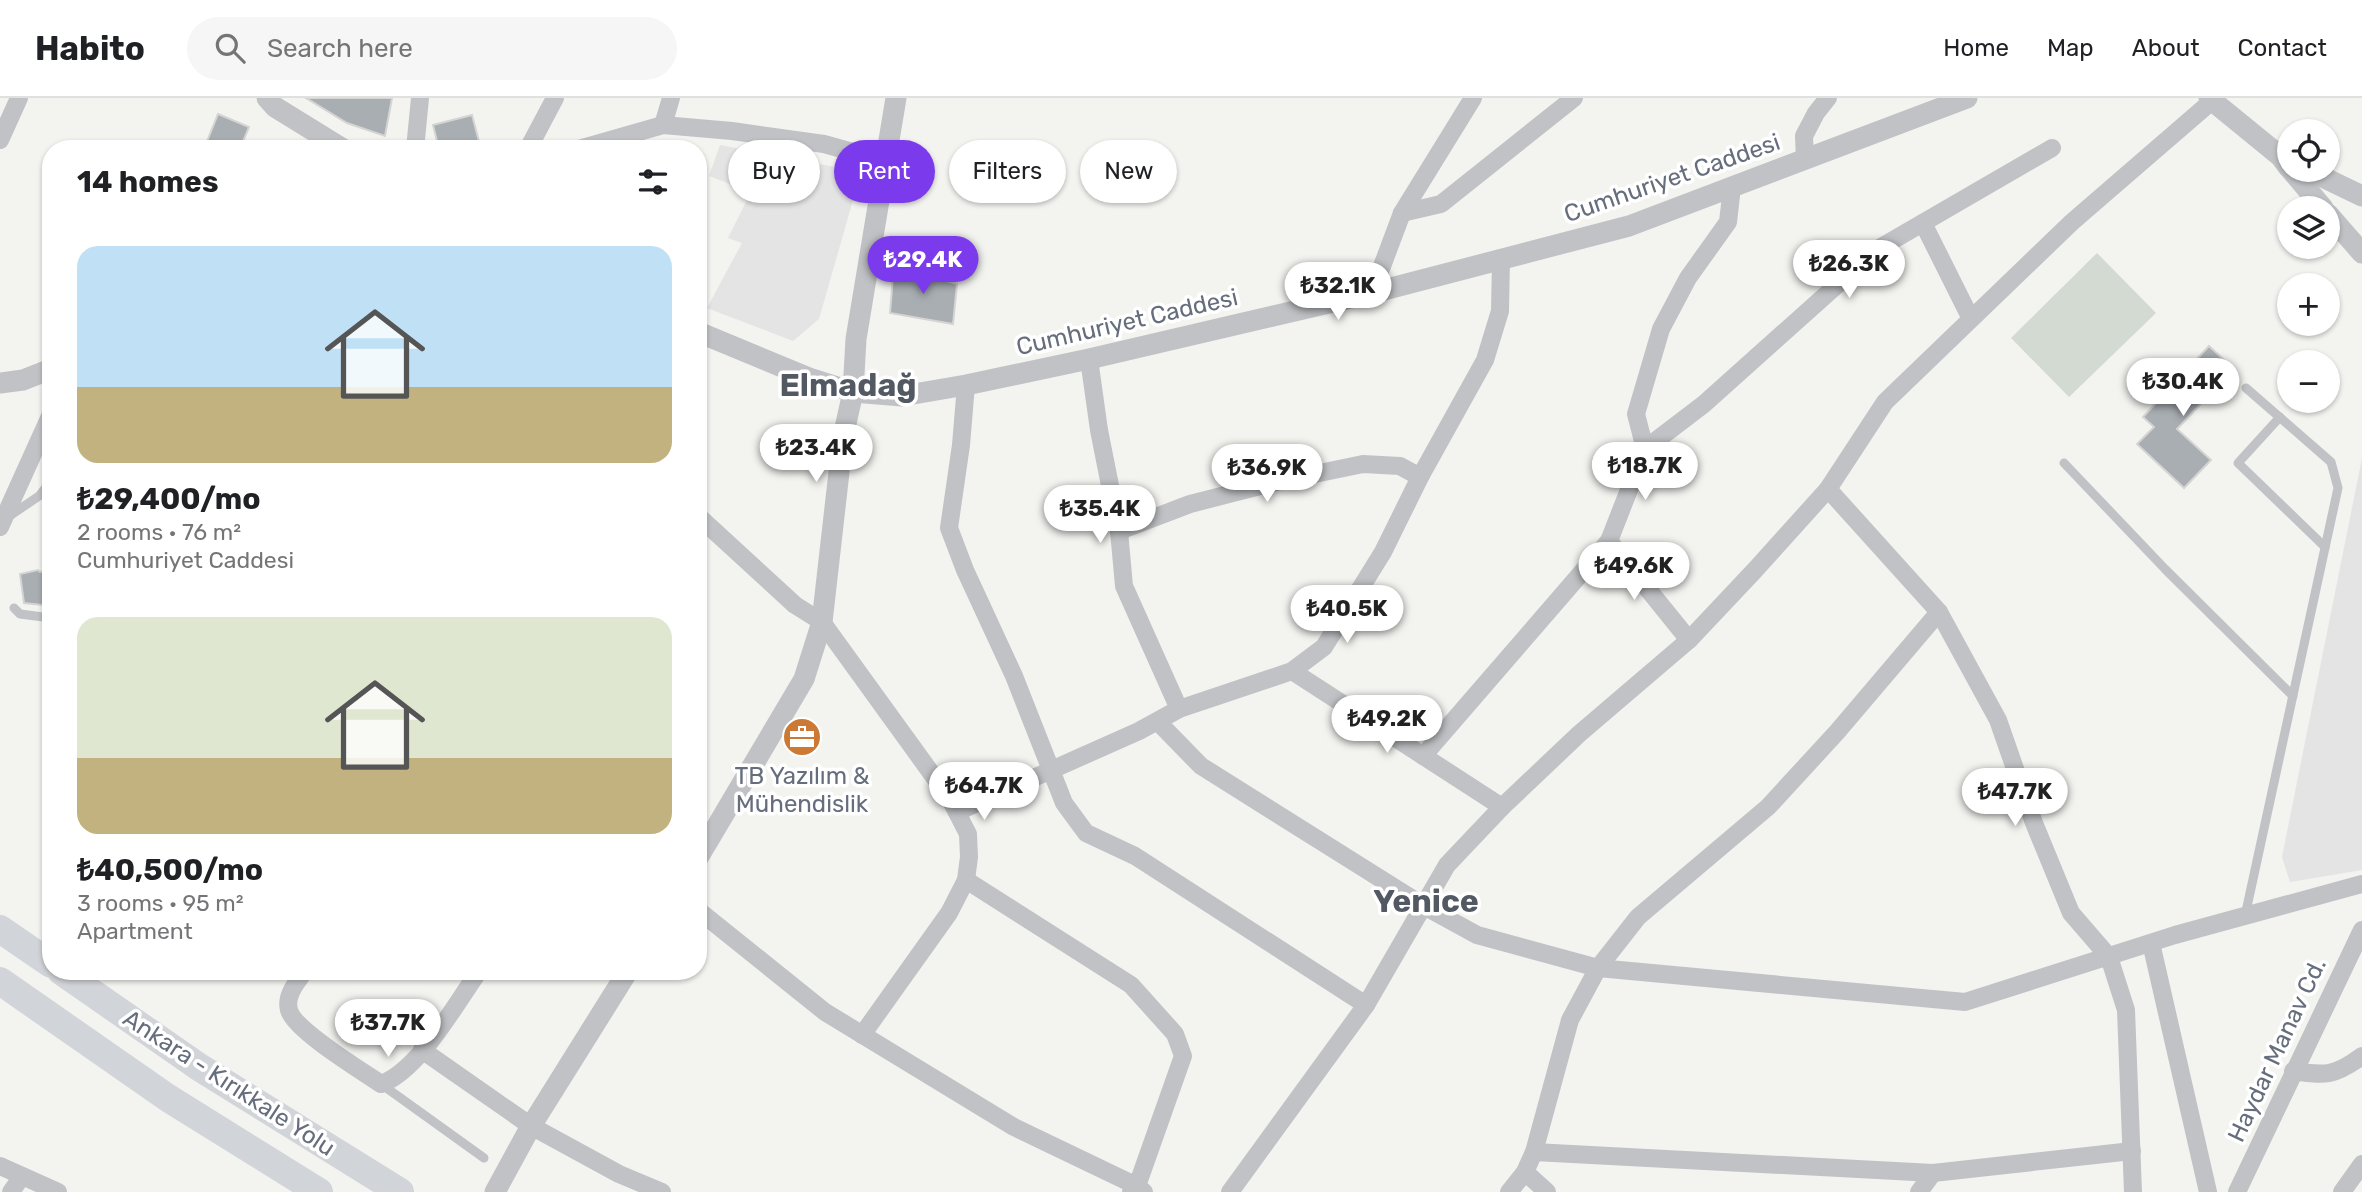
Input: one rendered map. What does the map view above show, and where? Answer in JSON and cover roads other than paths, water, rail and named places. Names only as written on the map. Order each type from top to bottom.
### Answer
[{"type":"highway","points":[[0,929],[42,958]]},
{"type":"highway","name":"Ankara - Kırıkkale Yolu","points":[[74,980],[199,1067],[400,1192]]},
{"type":"highway","name":"Ankara - Kırıkkale Yolu","points":[[0,981],[168,1098],[319,1192]]},
{"type":"street","points":[[0,140],[19,98]]},
{"type":"street","points":[[267,98],[275,107],[328,140]]},
{"type":"street","points":[[416,140],[420,98]]},
{"type":"street","points":[[537,140],[555,98]]},
{"type":"street","points":[[663,125],[671,98]]},
{"type":"street","points":[[889,140],[896,98]]},
{"type":"street","points":[[1372,292],[1402,213],[1473,98]]},
{"type":"street","points":[[1402,213],[1441,204],[1574,98]]},
{"type":"street","points":[[1805,160],[1804,136],[1816,113],[1828,98]]},
{"type":"street","name":"Cumhuriyet Caddesi","points":[[707,336],[809,379],[853,392],[902,396],[966,385],[1089,359],[1372,292],[1629,226],[1967,98]]},
{"type":"street","points":[[1230,1192],[1366,1005],[1447,865],[1502,807],[1579,734],[1689,640],[1828,489],[1885,402],[2072,222],[2211,99],[2277,155]]},
{"type":"street","points":[[610,140],[663,125],[732,131],[834,147]]},
{"type":"street","points":[[1423,756],[1609,541],[1645,449],[1704,404],[1876,250],[2052,148]]},
{"type":"street","points":[[2302,182],[2313,196]]},
{"type":"street","points":[[2333,182],[2362,196]]},
{"type":"street","points":[[1645,449],[1636,414],[1661,329],[1688,278],[1727,222],[1732,187]]},
{"type":"street","points":[[707,843],[804,679],[822,622],[843,438],[853,392],[856,339],[879,203]]},
{"type":"street","points":[[1923,223],[1971,320]]},
{"type":"street","points":[[2340,228],[2362,253]]},
{"type":"street","points":[[957,812],[1158,722],[1179,709],[1292,671],[1324,647],[1383,552],[1420,477],[1485,360],[1500,311],[1501,259]]},
{"type":"street","points":[[1089,359],[1099,430],[1119,531],[1124,586],[1179,709]]},
{"type":"street","points":[[0,383],[23,380],[42,373]]},
{"type":"street","points":[[966,385],[961,445],[949,528],[1064,803],[1086,833],[1135,856],[1366,1005]]},
{"type":"street","points":[[2,524],[42,434]]},
{"type":"street","points":[[1119,531],[1190,504],[1363,464],[1400,466],[1420,477]]},
{"type":"street","points":[[1828,489],[1939,612],[1998,720],[2034,823],[2071,913],[2109,957],[2126,1010],[2133,1192]]},
{"type":"street","points":[[707,524],[795,605],[822,622],[950,799],[968,834],[970,857],[967,880],[949,913],[862,1035]]},
{"type":"street","points":[[1609,541],[1689,640]]},
{"type":"street","points":[[1509,1192],[1525,1172],[1534,1152],[1570,1020],[1598,968],[1638,917],[1768,807],[1837,732],[1939,612]]},
{"type":"street","points":[[1292,671],[1502,807]]},
{"type":"street","points":[[1158,722],[1201,766],[1477,935],[1598,968],[1965,1002],[2151,943],[2362,884]]},
{"type":"street","points":[[707,917],[825,1012],[1014,1127],[1137,1190],[1183,1056],[1175,1034],[1131,985],[967,880]]},
{"type":"street","name":"Haydar Manav Cd.","points":[[2237,1192],[2362,930]]},
{"type":"street","points":[[2151,943],[2208,1192]]},
{"type":"street","points":[[299,980],[290,992],[288,1009],[297,1025],[381,1084],[393,1080],[411,1066],[473,980]]},
{"type":"street","points":[[495,1192],[531,1126],[622,980]]},
{"type":"street","points":[[422,1051],[531,1126],[619,1174],[662,1192]]},
{"type":"street","points":[[2293,1071],[2321,1075],[2344,1069],[2362,1056]]},
{"type":"street","points":[[1534,1152],[1933,1173],[2132,1151]]},
{"type":"street","points":[[2342,1192],[2362,1164]]},
{"type":"street","points":[[0,1166],[58,1192]]},
{"type":"street","points":[[1525,1172],[1546,1192]]},
{"type":"street","points":[[1919,1192],[1933,1173]]},
{"type":"street","points":[[11,1192],[22,1176]]},
{"type":"lane","points":[[2245,916],[2338,488],[2332,462],[2246,388]]},
{"type":"lane","points":[[2280,417],[2238,463],[2325,547]]},
{"type":"lane","points":[[2064,463],[2165,569],[2293,696]]},
{"type":"lane","points":[[2,524],[42,492]]},
{"type":"lane","points":[[15,608],[20,614],[42,619]]},
{"type":"lane","points":[[381,1084],[484,1158]]},
{"type":"place","name":"TB Yazılım & Mühendislik","points":[[802,737]]},
{"type":"district","name":"Elmadağ","points":[[848,385]]},
{"type":"district","name":"Yenice","points":[[1426,901]]}]
